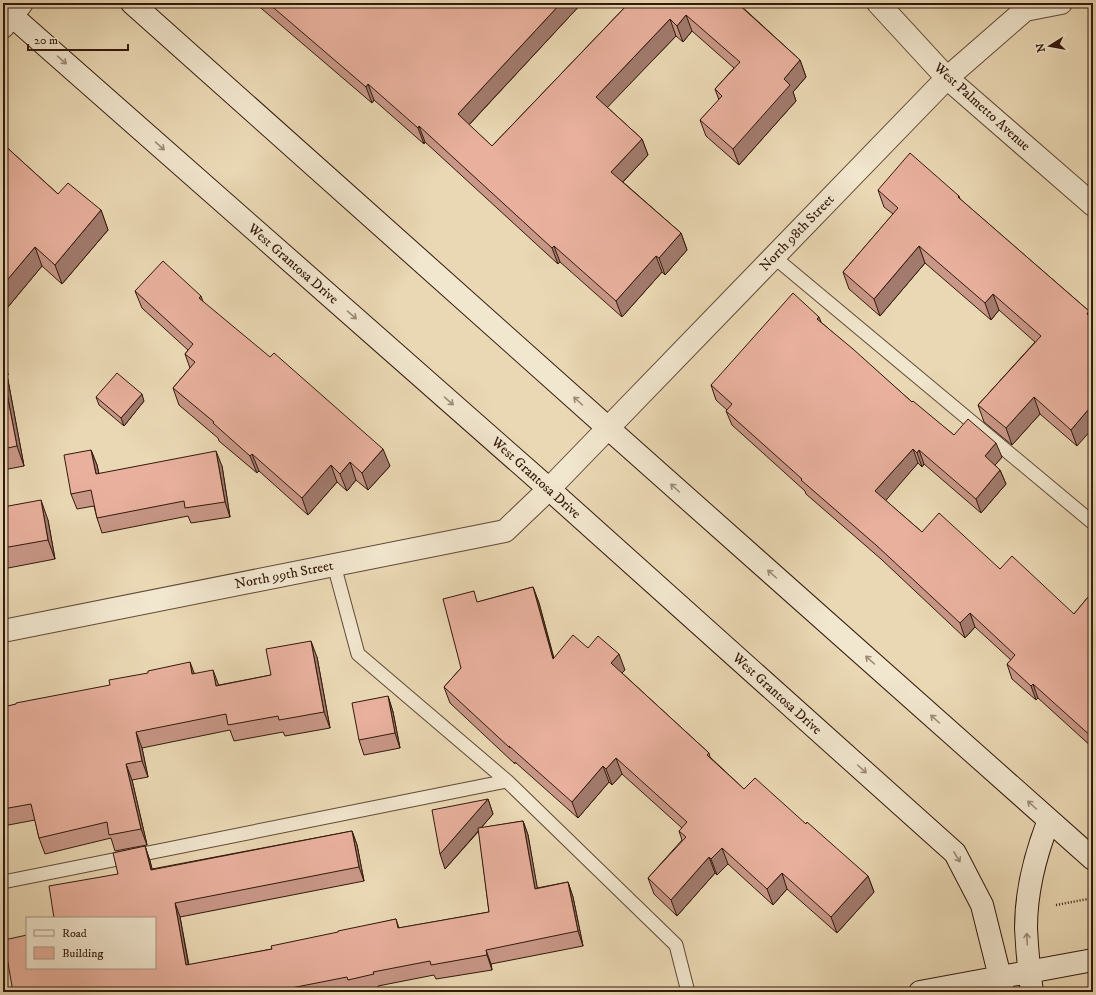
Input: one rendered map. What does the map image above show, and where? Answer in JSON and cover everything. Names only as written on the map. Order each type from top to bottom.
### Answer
[{"type":"street","points":[[132,3],[1093,859]]},
{"type":"street","name":"West Palmetto Avenue","points":[[878,3],[947,78],[1093,205]]},
{"type":"street","name":"North 98th Street","points":[[549,489],[947,78],[1025,10],[1061,3]]},
{"type":"street","name":"West Grantosa Drive","points":[[10,13],[549,489],[955,853],[982,904],[1002,985]]},
{"type":"street","name":"North 99th Street","points":[[3,631],[505,531],[549,489]]},
{"type":"street","points":[[1031,982],[1026,927],[1028,900],[1041,840],[1049,820]]},
{"type":"street","points":[[920,992],[1031,982],[1093,960]]},
{"type":"lane","points":[[774,257],[1093,523]]},
{"type":"lane","points":[[334,565],[358,654],[507,781],[676,945],[688,992]]},
{"type":"lane","points":[[3,882],[507,781]]},
{"type":"path","points":[[1052,906],[1093,898]]},
{"type":"building","points":[[268,3],[506,3],[511,7],[515,3],[561,3],[458,114],[492,146],[629,3],[737,3],[800,60],[784,79],[790,85],[733,149],[700,120],[722,96],[715,89],[740,62],[686,15],[677,26],[670,19],[596,97],[642,139],[611,172],[681,233],[659,258],[656,256],[616,301],[554,246],[552,248],[419,126],[418,128],[368,84],[366,87]]},
{"type":"building","points":[[3,144],[58,194],[68,183],[101,210],[55,265],[35,247],[3,285],[3,237],[8,231],[3,226]]},
{"type":"building","points":[[910,153],[959,196],[958,197],[1089,311],[1087,314],[1093,319],[1093,404],[1071,430],[1034,397],[1006,428],[978,405],[1041,336],[993,294],[985,303],[919,246],[874,299],[843,272],[898,208],[878,190]]},
{"type":"building","points":[[163,261],[201,296],[199,298],[270,357],[274,353],[383,449],[362,473],[350,462],[340,474],[331,465],[302,498],[252,454],[250,456],[213,423],[214,422],[173,388],[195,362],[185,354],[193,344],[135,291]]},
{"type":"building","points":[[793,293],[819,317],[817,319],[912,402],[913,401],[954,435],[968,419],[996,443],[985,456],[1000,470],[976,499],[919,450],[917,453],[913,449],[875,491],[922,532],[939,513],[1000,569],[1012,556],[1074,614],[1093,591],[1093,738],[1033,684],[1031,686],[1007,664],[1015,655],[970,613],[960,623],[876,545],[801,480],[802,479],[726,411],[732,404],[711,385]]},
{"type":"building","points":[[3,373],[17,446],[3,449]]},
{"type":"building","points":[[117,373],[142,394],[121,418],[96,397]]},
{"type":"building","points":[[91,450],[96,474],[216,451],[225,502],[185,508],[184,501],[97,518],[91,490],[71,494],[64,455]]},
{"type":"building","points":[[41,500],[48,540],[3,548],[3,507]]},
{"type":"building","points":[[533,587],[553,659],[573,635],[588,648],[598,636],[619,654],[611,663],[709,753],[707,755],[744,789],[755,778],[806,824],[807,822],[868,876],[831,917],[782,873],[767,889],[722,848],[711,859],[709,857],[671,900],[648,878],[686,837],[679,831],[687,822],[616,758],[606,769],[603,766],[572,802],[509,746],[510,748],[444,687],[461,668],[443,599],[474,591],[477,602]]},
{"type":"building","points":[[311,641],[324,712],[279,720],[278,716],[228,725],[226,714],[136,732],[142,761],[126,764],[141,829],[109,835],[107,822],[39,838],[31,804],[3,809],[3,707],[16,703],[110,685],[109,680],[148,673],[148,671],[190,662],[192,674],[213,670],[216,686],[271,675],[266,649]]},
{"type":"building","points":[[388,696],[395,733],[359,740],[352,703]]},
{"type":"building","points":[[488,799],[440,854],[432,810]]},
{"type":"building","points":[[523,821],[535,889],[568,882],[578,931],[486,950],[487,955],[431,965],[430,961],[373,972],[374,974],[348,980],[347,977],[271,992],[13,992],[4,940],[26,935],[26,969],[156,969],[156,917],[54,917],[49,886],[118,874],[113,853],[145,846],[151,870],[352,831],[359,867],[175,903],[186,965],[272,949],[271,946],[396,919],[398,928],[489,912],[478,828]]}]
